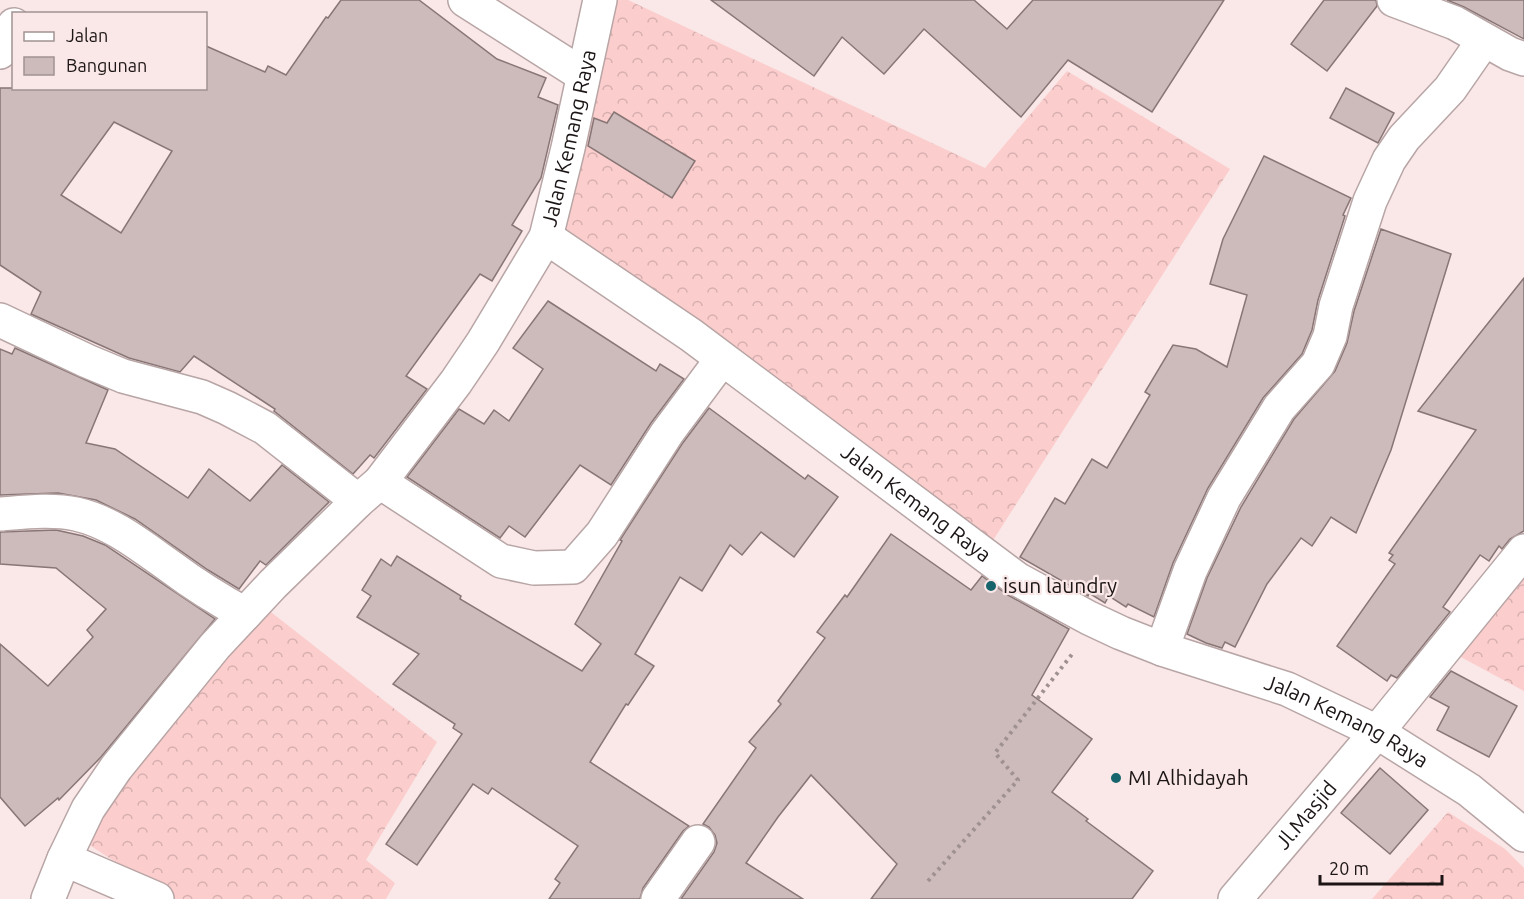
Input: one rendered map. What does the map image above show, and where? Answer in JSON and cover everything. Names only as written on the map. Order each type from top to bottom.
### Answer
[{"type":"street","points":[[465,0],[583,75]]},
{"type":"street","name":"Jalan Kemang Raya","points":[[600,0],[546,237],[691,335],[865,463],[1008,574],[1049,598],[1098,622],[1162,649],[1287,689],[1377,732],[1469,790],[1524,836]]},
{"type":"street","points":[[1394,0],[1455,24],[1510,54],[1524,59]]},
{"type":"street","points":[[0,52],[12,29]]},
{"type":"street","points":[[1162,649],[1190,571],[1224,498],[1279,408],[1318,364],[1330,336],[1336,306],[1370,201],[1389,160],[1404,138],[1450,89],[1485,39]]},
{"type":"street","points":[[48,899],[88,809],[116,768],[215,646],[244,614],[369,492],[461,374],[546,237]]},
{"type":"street","points":[[0,320],[123,376],[202,397],[227,408],[265,428],[369,492],[501,561],[534,568],[573,567],[602,534],[667,433],[722,359]]},
{"type":"street","points":[[2,514],[39,511],[76,514],[108,525],[132,538],[208,593],[244,614]]},
{"type":"street","name":"Jl.Masjid","points":[[1235,899],[1377,732],[1524,550]]},
{"type":"street","points":[[658,899],[698,842]]},
{"type":"street","points":[[64,859],[157,899]]},
{"type":"path","points":[[928,881],[1018,780],[996,753],[1098,622]]},
{"type":"green space","points":[[600,0],[628,0],[985,168],[1067,71],[1230,169],[983,556],[546,237]]},
{"type":"green space","points":[[1524,551],[1524,691],[1444,648]]},
{"type":"green space","points":[[267,609],[437,742],[366,860],[395,883],[386,899],[173,899],[80,839]]},
{"type":"green space","points":[[1448,812],[1505,849],[1524,868],[1524,899],[1372,899]]},
{"type":"building","points":[[341,0],[419,0],[497,59],[546,78],[538,97],[558,105],[541,178],[512,225],[522,231],[492,281],[480,274],[406,376],[427,389],[374,458],[370,455],[353,474],[274,411],[275,409],[194,356],[180,372],[129,358],[31,314],[41,292],[0,265],[0,88],[12,88],[12,90],[207,90],[207,46],[265,72],[268,66],[286,75],[326,17],[328,18]],"holes":[[[114,122],[172,151],[121,233],[61,195]]]},
{"type":"building","points":[[711,0],[974,0],[1007,29],[1033,0],[1224,0],[1152,112],[1068,60],[1021,117],[924,29],[884,74],[842,37],[814,76]]},
{"type":"building","points":[[1324,0],[1376,0],[1377,6],[1327,71],[1291,44]]},
{"type":"building","points":[[1447,0],[1524,0],[1524,39],[1464,7]]},
{"type":"building","points":[[1346,88],[1394,113],[1378,143],[1330,118]]},
{"type":"building","points":[[614,112],[695,161],[672,198],[588,146],[594,118],[607,123]]},
{"type":"building","points":[[1264,156],[1351,198],[1343,215],[1345,216],[1318,300],[1312,330],[1302,354],[1263,398],[1208,488],[1173,563],[1154,617],[1128,604],[1126,607],[1109,596],[1105,603],[1089,593],[1088,596],[1020,557],[1055,498],[1065,504],[1092,459],[1107,468],[1150,395],[1145,392],[1173,345],[1196,349],[1227,367],[1247,295],[1210,284],[1223,239]]},
{"type":"building","points":[[1381,229],[1451,254],[1391,450],[1356,533],[1331,517],[1312,546],[1301,538],[1267,584],[1235,647],[1225,642],[1222,648],[1206,643],[1187,634],[1207,578],[1241,507],[1294,419],[1335,371],[1347,343],[1354,311]]},
{"type":"building","points":[[1524,278],[1524,531],[1510,539],[1502,549],[1499,546],[1489,561],[1480,555],[1443,607],[1450,612],[1397,678],[1391,675],[1387,681],[1337,646],[1395,564],[1389,560],[1393,555],[1389,553],[1476,430],[1418,411]]},
{"type":"building","points":[[548,301],[656,371],[660,364],[684,379],[651,423],[611,485],[580,465],[525,537],[509,526],[500,538],[407,477],[459,409],[484,424],[494,410],[509,421],[543,369],[513,348]]},
{"type":"building","points":[[15,348],[108,390],[86,443],[115,449],[188,498],[209,469],[250,501],[282,465],[329,502],[266,565],[260,561],[239,589],[135,519],[96,500],[58,493],[0,495],[0,349],[12,354]]},
{"type":"building","points":[[709,408],[805,479],[808,475],[838,497],[794,557],[761,532],[742,555],[730,545],[702,591],[680,577],[635,654],[654,666],[628,705],[626,704],[590,762],[689,826],[683,831],[643,888],[640,899],[549,899],[560,883],[555,879],[578,846],[492,788],[488,794],[473,784],[417,865],[386,844],[462,734],[453,728],[455,724],[393,684],[419,654],[357,617],[371,596],[362,590],[381,559],[391,566],[397,556],[461,596],[460,599],[582,671],[601,644],[575,624],[622,541],[620,540],[682,444]]},
{"type":"building","points":[[56,530],[83,536],[105,545],[215,619],[101,757],[59,800],[58,798],[25,826],[0,797],[0,644],[48,686],[93,637],[87,630],[106,609],[56,568],[0,564],[0,532]]},
{"type":"building","points":[[891,534],[971,590],[982,576],[1008,595],[1069,629],[1032,695],[1092,739],[1052,792],[1088,819],[1086,821],[1153,871],[1132,899],[871,899],[897,864],[811,775],[746,863],[803,899],[681,899],[714,852],[717,843],[715,835],[709,827],[703,824],[756,748],[749,742],[781,704],[778,701],[825,638],[817,632],[845,595],[847,597]]},
{"type":"building","points":[[1451,671],[1517,706],[1489,757],[1437,730],[1449,707],[1430,697]]},
{"type":"building","points":[[1380,768],[1428,810],[1390,854],[1341,813]]},
{"type":"place","name":"isun laundry","points":[[991,586]]},
{"type":"place","name":"MI Alhidayah","points":[[1116,778]]}]
